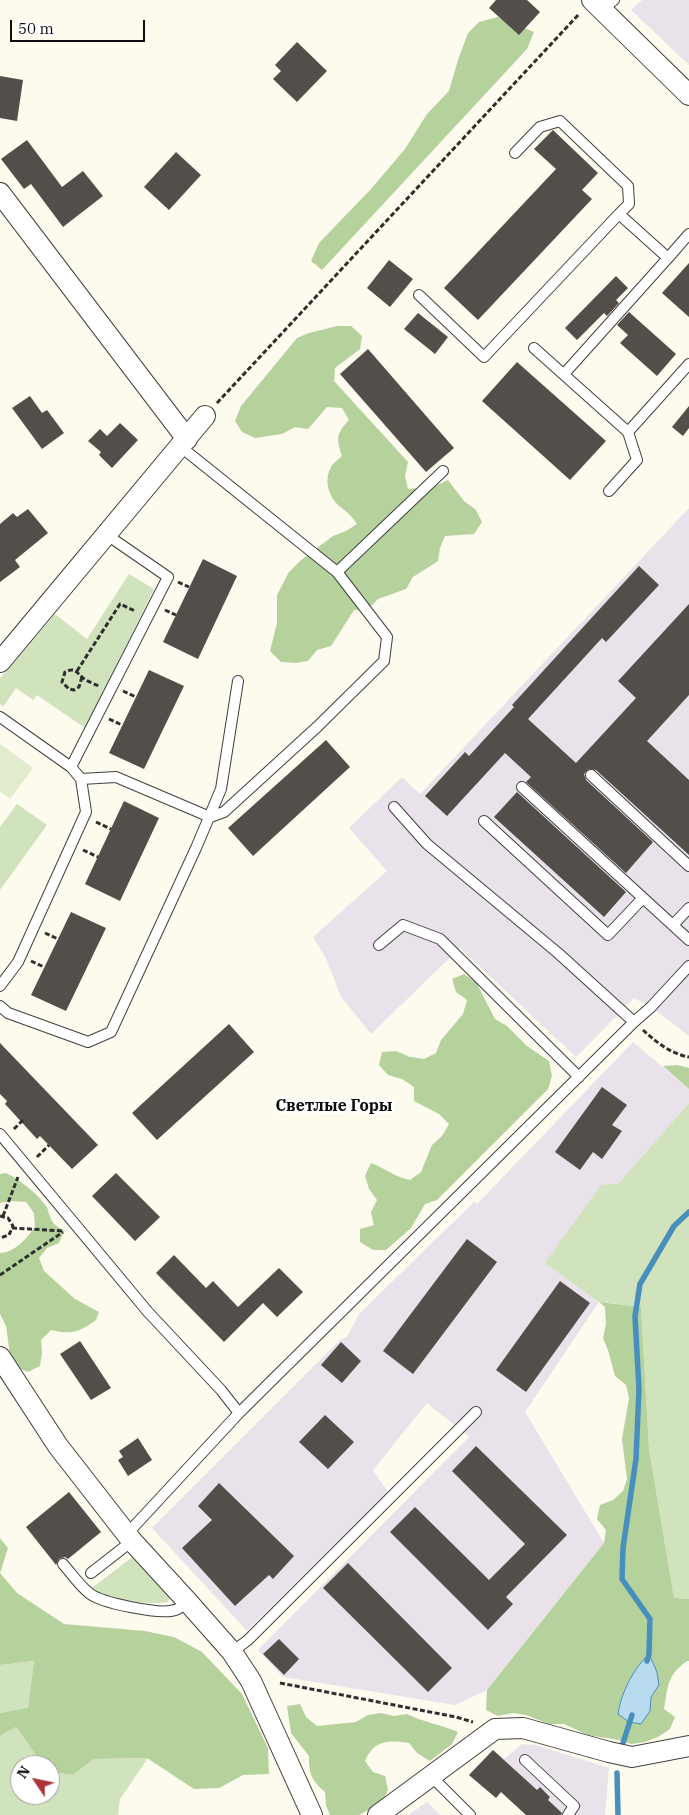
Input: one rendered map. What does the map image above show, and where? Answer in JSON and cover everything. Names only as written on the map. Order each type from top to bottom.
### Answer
[{"type":"street","points":[[600,2],[689,95]]},
{"type":"street","points":[[0,193],[184,443]]},
{"type":"street","points":[[0,662],[205,416]]},
{"type":"street","points":[[0,1357],[58,1446],[129,1538],[232,1652],[250,1681],[312,1815]]},
{"type":"street","points":[[387,1812],[431,1776],[495,1729],[523,1728],[632,1757],[689,1746]]},
{"type":"lane","points":[[419,295],[484,357],[629,204],[628,186],[560,121],[540,128],[515,153]]},
{"type":"lane","points":[[619,214],[668,258]]},
{"type":"lane","points":[[564,374],[689,234]]},
{"type":"lane","points":[[534,348],[628,432],[637,460],[609,491]]},
{"type":"lane","points":[[628,432],[689,364]]},
{"type":"lane","points":[[81,779],[116,776],[210,817],[224,812],[317,727],[384,661],[387,637],[337,572],[184,443]]},
{"type":"lane","points":[[337,572],[443,471]]},
{"type":"lane","points":[[70,767],[168,577],[107,535]]},
{"type":"lane","points":[[0,1006],[8,1013],[88,1042],[111,1032],[210,817],[221,789],[238,681]]},
{"type":"lane","points":[[0,717],[70,767],[81,779],[86,812],[18,962],[0,986]]},
{"type":"lane","points":[[591,775],[689,866]]},
{"type":"lane","points":[[522,787],[689,940]]},
{"type":"lane","points":[[394,807],[427,844],[558,954],[634,1022]]},
{"type":"lane","points":[[484,821],[608,935],[643,898]]},
{"type":"lane","points":[[673,926],[689,908]]},
{"type":"lane","points":[[379,945],[403,925],[440,939],[579,1077]]},
{"type":"lane","points":[[91,1573],[129,1538],[239,1413],[651,1007],[689,966]]},
{"type":"lane","points":[[0,1134],[148,1312],[221,1390],[239,1413]]},
{"type":"lane","points":[[232,1652],[248,1640],[476,1412]]},
{"type":"lane","points":[[63,1564],[89,1594],[101,1600],[160,1612],[177,1610],[187,1601]]},
{"type":"lane","points":[[525,1760],[574,1806],[568,1815]]},
{"type":"lane","points":[[431,1776],[470,1815]]},
{"type":"path","points":[[205,416],[600,2]]},
{"type":"path","points":[[77,671],[120,604],[147,617]]},
{"type":"path","points":[[70,670],[77,671],[82,677],[82,683],[74,690],[69,690],[62,682],[62,677],[65,672],[70,670]]},
{"type":"path","points":[[634,1022],[657,1042],[679,1055],[689,1057]]},
{"type":"path","points":[[0,1238],[9,1235],[12,1228],[11,1221],[1,1216],[23,1162]]},
{"type":"path","points":[[12,1228],[82,1232]]},
{"type":"path","points":[[0,1275],[64,1231]]},
{"type":"path","points":[[280,1683],[456,1717],[495,1729]]},
{"type":"shaded area","points":[[642,0],[689,0],[689,65],[631,10]]},
{"type":"shaded area","points":[[689,508],[689,1036],[651,1007],[634,998],[576,1057],[460,948],[371,1034],[341,997],[326,958],[313,937],[387,871],[349,828],[402,777],[420,794]]},
{"type":"shaded area","points":[[633,1042],[689,1089],[689,1103],[618,1185],[546,1262],[599,1302],[525,1412],[604,1543],[487,1690],[455,1705],[283,1677],[258,1650],[469,1437],[427,1403],[373,1470],[388,1492],[247,1631],[152,1528],[341,1339],[347,1337],[359,1314],[474,1202],[477,1204]]},
{"type":"shaded area","points":[[522,1744],[536,1745],[609,1768],[605,1815],[526,1815],[502,1792],[496,1798],[489,1782],[483,1788],[469,1775],[493,1750],[504,1759]]},
{"type":"shaded area","points":[[427,1802],[440,1815],[408,1815]]},
{"type":"green space","points":[[498,17],[534,32],[527,49],[322,270],[311,261],[319,243],[371,189],[405,149],[427,114],[449,91],[468,33],[479,22]]},
{"type":"green space","points":[[337,326],[351,326],[362,336],[360,349],[335,368],[334,381],[408,462],[405,476],[408,489],[435,486],[448,480],[464,501],[476,510],[482,522],[474,534],[445,536],[440,548],[438,561],[413,577],[406,589],[378,599],[368,609],[354,610],[331,646],[317,650],[308,661],[295,663],[281,662],[270,651],[277,623],[277,595],[289,572],[300,561],[333,536],[357,524],[334,500],[327,482],[331,467],[342,456],[338,436],[349,420],[342,408],[327,407],[308,429],[295,427],[282,434],[255,438],[242,432],[235,421],[241,406],[297,338]]},
{"type":"green space","points":[[129,574],[154,589],[85,728],[37,695],[33,700],[16,688],[3,707],[0,704],[0,678],[55,614],[87,639]]},
{"type":"green space","points":[[0,744],[33,768],[10,799],[0,791]]},
{"type":"green space","points":[[17,804],[47,825],[0,890],[0,827]]},
{"type":"green space","points":[[464,974],[476,982],[495,1019],[507,1026],[527,1046],[549,1061],[552,1076],[548,1089],[437,1200],[425,1204],[411,1228],[386,1250],[373,1250],[360,1242],[360,1229],[374,1225],[371,1212],[377,1200],[369,1189],[365,1176],[371,1163],[410,1180],[421,1172],[432,1145],[442,1136],[449,1124],[439,1114],[414,1101],[414,1087],[402,1079],[388,1075],[379,1065],[382,1052],[396,1051],[410,1057],[424,1059],[436,1053],[441,1040],[463,1014],[467,1000],[456,992],[452,979]]},
{"type":"green space","points":[[677,1065],[689,1068],[689,1089],[663,1066]]},
{"type":"green space","points":[[689,1103],[689,1599],[674,1598],[649,1449],[641,1307],[599,1302],[545,1263],[601,1185],[618,1184]]},
{"type":"green space","points":[[6,1173],[22,1183],[43,1201],[53,1222],[64,1231],[59,1243],[47,1248],[39,1258],[44,1271],[75,1299],[99,1312],[96,1320],[80,1330],[65,1332],[51,1330],[41,1340],[40,1366],[28,1372],[16,1367],[10,1355],[6,1326],[0,1314],[0,1253],[15,1248],[28,1236],[35,1227],[34,1213],[26,1202],[12,1201],[0,1203],[0,1174]]},
{"type":"green space","points":[[599,1302],[641,1307],[649,1449],[674,1598],[689,1599],[689,1661],[680,1666],[672,1676],[664,1709],[675,1717],[670,1729],[658,1737],[645,1742],[631,1744],[588,1735],[564,1724],[549,1724],[526,1715],[513,1713],[498,1716],[486,1710],[487,1690],[604,1543],[606,1530],[597,1519],[600,1505],[613,1500],[623,1491],[627,1479],[622,1439],[629,1398],[626,1385],[615,1376],[603,1338],[606,1324],[605,1307]]},
{"type":"green space","points":[[0,1538],[8,1548],[0,1573]]},
{"type":"green space","points":[[131,1558],[138,1559],[170,1595],[168,1602],[129,1601],[92,1588]]},
{"type":"green space","points":[[0,1573],[17,1593],[64,1624],[145,1631],[174,1637],[202,1652],[242,1694],[268,1748],[269,1774],[243,1775],[219,1788],[194,1789],[147,1758],[94,1759],[73,1775],[60,1773],[60,1755],[36,1755],[16,1727],[0,1736],[0,1713],[28,1708],[34,1661],[0,1665]]},
{"type":"green space","points":[[34,1661],[28,1709],[0,1713],[0,1665]]},
{"type":"green space","points":[[300,1704],[306,1717],[317,1726],[356,1722],[368,1715],[381,1713],[394,1716],[407,1714],[458,1732],[452,1744],[430,1761],[417,1753],[409,1743],[388,1742],[377,1745],[365,1761],[373,1772],[385,1776],[388,1790],[382,1802],[359,1815],[330,1815],[326,1806],[325,1792],[312,1776],[309,1756],[291,1733],[287,1706]]},
{"type":"green space","points":[[16,1727],[36,1755],[10,1755],[10,1805],[60,1805],[60,1773],[73,1775],[94,1759],[148,1758],[120,1799],[118,1815],[0,1815],[0,1736]]},
{"type":"water","points":[[649,1654],[657,1672],[659,1685],[651,1697],[650,1711],[641,1724],[629,1722],[618,1714],[622,1698],[633,1674]]},
{"type":"building","points":[[496,0],[527,0],[540,12],[519,35],[489,8]]},
{"type":"building","points":[[297,42],[327,71],[297,102],[273,79],[281,71],[275,65]]},
{"type":"building","points":[[0,76],[23,80],[17,121],[0,118]]},
{"type":"building","points":[[553,130],[598,173],[582,190],[592,199],[478,320],[444,288],[556,169],[534,149]]},
{"type":"building","points":[[27,140],[62,187],[83,171],[103,196],[63,227],[31,184],[24,189],[1,159]]},
{"type":"building","points":[[176,152],[201,175],[169,210],[144,187]]},
{"type":"building","points":[[389,260],[413,279],[390,307],[367,288]]},
{"type":"building","points":[[689,263],[689,317],[662,293]]},
{"type":"building","points":[[616,276],[628,288],[616,300],[619,303],[607,316],[604,313],[577,340],[565,328]]},
{"type":"building","points":[[629,312],[676,354],[657,376],[620,343],[628,335],[617,325]]},
{"type":"building","points":[[418,313],[448,337],[435,354],[404,329]]},
{"type":"building","points":[[368,349],[454,448],[426,472],[340,374]]},
{"type":"building","points":[[517,362],[606,441],[570,480],[482,401]]},
{"type":"building","points":[[30,396],[42,413],[47,410],[64,433],[42,449],[12,408]]},
{"type":"building","points":[[689,406],[689,428],[683,436],[672,427]]},
{"type":"building","points":[[120,423],[138,440],[112,468],[99,455],[101,452],[88,441],[100,429],[107,436]]},
{"type":"building","points":[[28,509],[48,533],[15,560],[20,567],[0,582],[0,524],[13,513],[17,517]]},
{"type":"building","points":[[203,559],[237,576],[198,659],[163,642]]},
{"type":"building","points":[[639,566],[659,585],[606,642],[602,638],[528,719],[576,763],[636,698],[618,681],[689,604],[689,695],[647,741],[689,780],[689,855],[596,770],[589,769],[584,774],[586,780],[653,842],[626,873],[526,782],[531,777],[505,753],[447,816],[425,796],[465,752],[469,756],[514,707],[512,705]]},
{"type":"building","points":[[149,670],[184,686],[144,769],[109,753]]},
{"type":"building","points":[[326,740],[350,767],[253,856],[228,828]]},
{"type":"building","points":[[517,792],[626,892],[604,917],[494,817]]},
{"type":"building","points":[[124,801],[159,818],[120,901],[85,884]]},
{"type":"building","points":[[71,912],[106,928],[66,1011],[31,995]]},
{"type":"building","points":[[229,1024],[254,1052],[157,1140],[132,1113]]},
{"type":"building","points":[[0,1043],[98,1145],[72,1169],[40,1136],[37,1139],[5,1104],[7,1101],[0,1094]]},
{"type":"building","points":[[602,1087],[627,1105],[612,1125],[622,1131],[602,1159],[593,1152],[580,1170],[555,1152]]},
{"type":"building","points":[[116,1173],[160,1217],[135,1241],[92,1196]]},
{"type":"building","points":[[467,1239],[497,1262],[413,1374],[383,1351]]},
{"type":"building","points":[[174,1255],[206,1288],[213,1281],[238,1307],[279,1268],[303,1292],[277,1317],[263,1303],[224,1342],[156,1273]]},
{"type":"building","points":[[560,1281],[590,1303],[526,1392],[496,1370]]},
{"type":"building","points":[[80,1341],[111,1388],[91,1400],[60,1354]]},
{"type":"building","points":[[341,1342],[361,1361],[342,1383],[321,1365]]},
{"type":"building","points":[[325,1415],[354,1442],[328,1469],[299,1442]]},
{"type":"building","points":[[138,1438],[152,1460],[128,1476],[118,1460],[123,1457],[119,1451]]},
{"type":"building","points":[[476,1446],[567,1535],[506,1597],[513,1604],[488,1630],[390,1532],[415,1507],[489,1580],[525,1544],[452,1471]]},
{"type":"building","points":[[219,1483],[294,1556],[273,1579],[269,1575],[235,1606],[182,1548],[212,1520],[198,1506]]},
{"type":"building","points":[[69,1492],[101,1532],[68,1559],[65,1557],[59,1559],[56,1565],[26,1527]]},
{"type":"building","points":[[348,1563],[452,1668],[428,1692],[323,1588]]},
{"type":"building","points":[[279,1639],[299,1659],[284,1675],[263,1654]]},
{"type":"building","points":[[493,1750],[537,1790],[540,1787],[550,1797],[548,1800],[562,1813],[561,1815],[526,1815],[501,1792],[496,1798],[469,1775]]},
{"type":"waterway","points":[[647,1661],[650,1619],[622,1579],[623,1548],[636,1459],[639,1389],[635,1316],[640,1284],[674,1226],[689,1212]]},
{"type":"waterway","points":[[623,1743],[632,1715]]},
{"type":"waterway","points":[[617,1773],[618,1815]]},
{"type":"district","name":"Светлые Горы","points":[[334,1106]]}]
